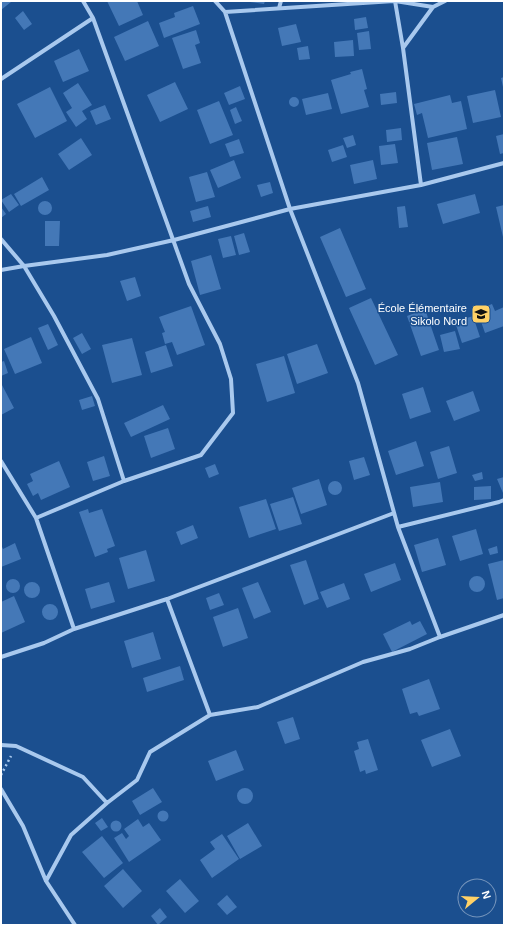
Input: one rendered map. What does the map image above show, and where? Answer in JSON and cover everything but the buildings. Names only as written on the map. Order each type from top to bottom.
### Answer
[{"type":"street","points":[[36,518],[124,481],[201,455],[233,413],[231,380],[220,344],[189,284],[93,18],[83,1]]},
{"type":"street","points":[[215,1],[225,12],[290,209],[358,383],[394,514],[440,637]]},
{"type":"street","points":[[279,8],[281,1]]},
{"type":"street","points":[[225,12],[395,1],[433,7]]},
{"type":"street","points":[[395,1],[403,48],[421,185]]},
{"type":"street","points":[[403,48],[433,7],[445,1]]},
{"type":"street","points":[[1,79],[93,18]]},
{"type":"street","points":[[1,270],[107,255],[174,240],[290,209],[421,185],[504,163]]},
{"type":"street","points":[[1,239],[24,266],[54,316],[98,399],[124,481]]},
{"type":"street","points":[[1,461],[36,518],[74,629]]},
{"type":"street","points":[[398,526],[504,500]]},
{"type":"street","points":[[1,657],[44,643],[74,629],[167,599],[394,514]]},
{"type":"street","points":[[167,599],[210,715]]},
{"type":"street","points":[[46,881],[71,835],[107,803],[137,780],[150,752],[210,715],[258,707],[363,662],[410,649],[504,615]]},
{"type":"street","points":[[1,746],[16,746],[83,777],[107,803]]},
{"type":"street","points":[[1,789],[23,826],[46,881],[75,925]]},
{"type":"path","points":[[1,775],[16,746]]},
{"type":"place","name":"École Élémentaire Sikolo Nord","points":[[481,314]]}]
